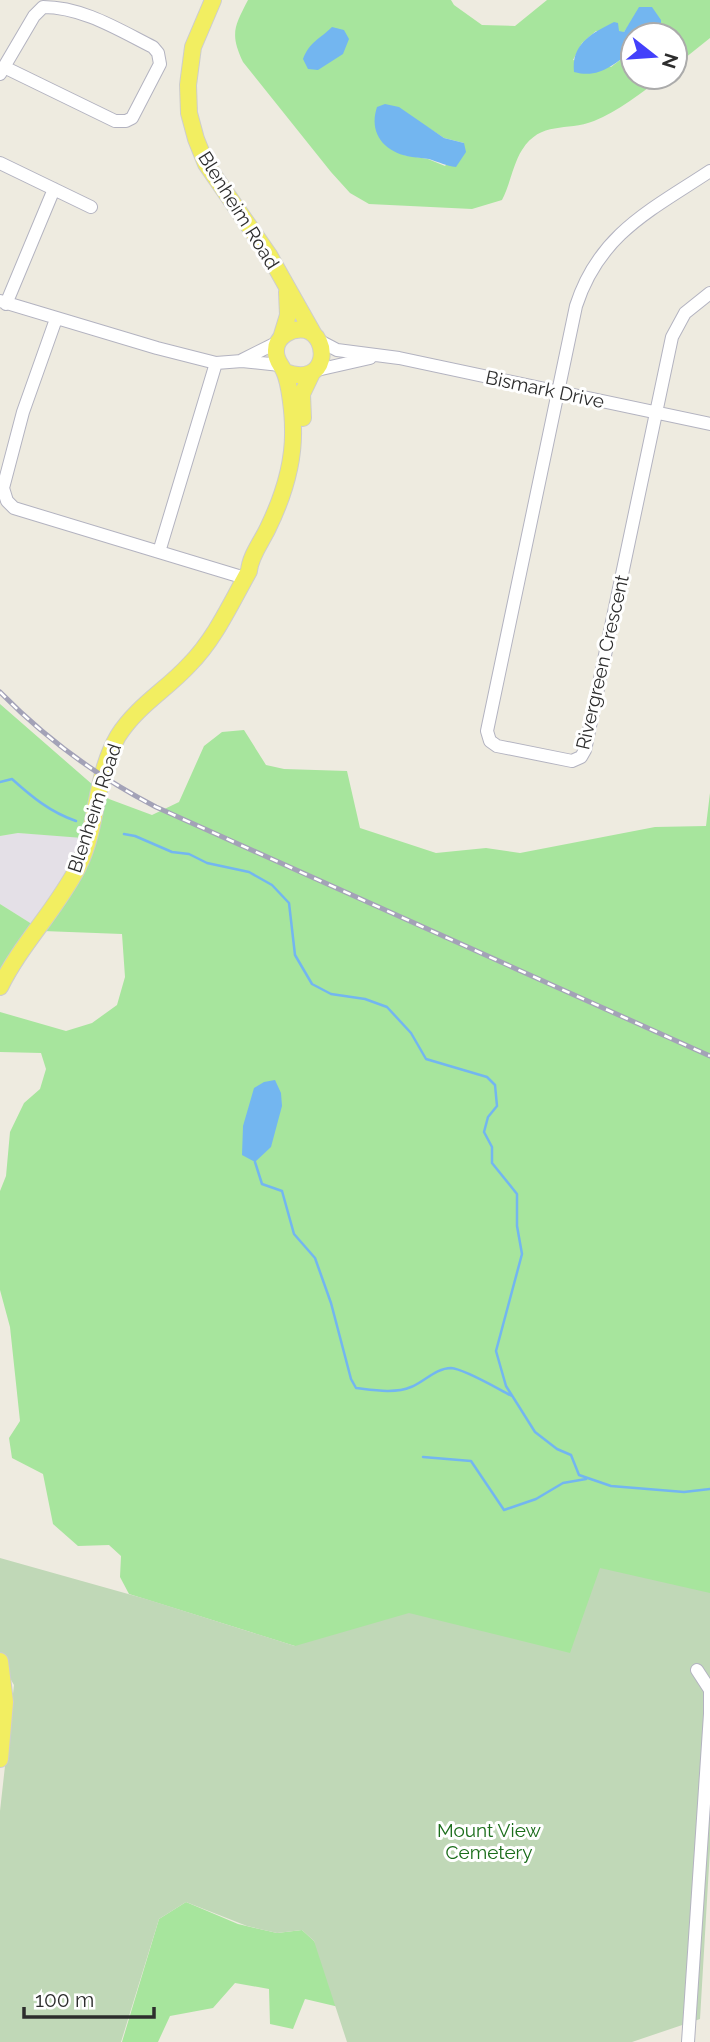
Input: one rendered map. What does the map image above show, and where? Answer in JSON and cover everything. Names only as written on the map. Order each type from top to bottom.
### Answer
[{"type":"main road","name":"Blenheim Road","points":[[213,0],[193,47],[188,85],[189,113],[196,139],[206,164],[269,256],[315,337]]},
{"type":"main road","name":"Blenheim Road","points":[[279,340],[288,315],[287,289]]},
{"type":"main road","points":[[295,330],[315,337],[322,356],[314,372],[299,376],[282,368],[276,355],[279,340],[295,330]]},
{"type":"main road","name":"Blenheim Road","points":[[247,575],[249,564],[275,513],[290,463],[293,420],[282,368]]},
{"type":"main road","name":"Blenheim Road","points":[[0,987],[7,972],[50,912],[79,865],[92,827],[101,775],[118,737],[130,719],[150,698],[189,666],[203,649],[247,575],[256,567],[269,545],[291,495],[302,447],[302,394],[314,372]]},
{"type":"main road","points":[[0,1661],[5,1702],[0,1759]]},
{"type":"street","points":[[43,6],[72,11],[117,29],[153,47],[158,53],[160,64],[132,118],[126,121],[116,121],[2,70],[34,16],[43,6]]},
{"type":"street","points":[[0,163],[91,207]]},
{"type":"street","points":[[558,391],[576,306],[583,285],[601,255],[612,241],[634,222],[710,171]]},
{"type":"street","points":[[54,189],[3,302],[216,363],[242,360],[282,368]]},
{"type":"street","points":[[656,412],[677,325],[694,304],[710,293]]},
{"type":"street","points":[[56,318],[23,412],[3,488],[7,501],[14,508],[159,552],[247,575]]},
{"type":"street","name":"Bismark Drive","points":[[315,337],[337,350],[381,356],[558,391],[710,424]]},
{"type":"street","points":[[242,360],[279,340]]},
{"type":"street","name":"Bismark Drive","points":[[314,372],[381,356]]},
{"type":"street","points":[[159,552],[216,363]]},
{"type":"street","name":"Rivergreen Crescent","points":[[558,391],[487,731],[490,741],[497,746],[572,761],[581,757],[585,750],[656,412]]},
{"type":"street","points":[[688,2042],[710,1714],[710,1690],[697,1671]]},
{"type":"shaded area","points":[[18,833],[81,837],[62,883],[35,926],[0,904],[0,836]]},
{"type":"green space","points":[[248,0],[451,0],[482,25],[515,26],[547,0],[710,0],[710,38],[689,55],[689,21],[619,21],[619,32],[596,31],[582,43],[573,60],[611,67],[619,61],[619,91],[643,91],[594,121],[537,134],[522,150],[502,200],[472,209],[369,204],[350,193],[243,62],[236,44],[237,24]],"holes":[[[427,127],[444,138],[464,143],[445,166],[428,159],[404,155]]]},
{"type":"green space","points":[[0,704],[109,799],[152,815],[179,802],[204,746],[222,732],[244,730],[266,765],[284,769],[347,771],[360,828],[436,853],[486,848],[520,853],[655,827],[706,826],[710,793],[710,1615],[571,1654],[295,1646],[129,1594],[120,1577],[121,1556],[109,1545],[78,1546],[53,1524],[43,1474],[12,1458],[9,1438],[20,1421],[10,1327],[0,1290],[0,1191],[6,1176],[10,1132],[24,1103],[40,1089],[46,1069],[41,1053],[0,1052],[0,1012],[66,1031],[92,1023],[117,1005],[125,977],[122,934],[43,931],[75,888],[96,839],[18,833],[0,836]]},
{"type":"green space","points":[[0,904],[35,926],[0,982]]},
{"type":"green space","name":"Mount View Cemetery","points":[[0,1558],[146,1599],[295,1646],[409,1613],[570,1653],[600,1568],[710,1593],[710,1849],[700,2019],[632,2042],[347,2042],[314,1941],[302,1930],[277,1933],[247,1926],[186,1902],[159,1919],[121,2042],[0,2042],[0,1811],[14,1685],[0,1655]]},
{"type":"green space","points":[[186,1902],[238,1924],[277,1933],[302,1930],[314,1941],[356,2011],[305,1999],[293,2029],[270,2024],[269,1989],[235,1983],[213,2008],[170,2016],[158,2042],[122,2042],[159,1919]]},
{"type":"water","points":[[639,7],[652,7],[661,20],[661,21],[631,21]]},
{"type":"water","points":[[614,22],[618,23],[619,61],[591,74],[574,72],[576,54],[585,41]]},
{"type":"water","points":[[332,27],[344,30],[349,39],[343,54],[318,70],[308,69],[303,59],[306,53],[312,44]]},
{"type":"water","points":[[385,104],[399,107],[444,138],[464,143],[466,152],[456,167],[402,155],[387,147],[377,134],[375,126],[377,107]]},
{"type":"water","points":[[275,1080],[281,1093],[282,1106],[271,1147],[255,1162],[242,1155],[243,1126],[254,1088]]},
{"type":"waterway","points":[[0,782],[12,779],[42,803],[76,821]]},
{"type":"waterway","points":[[124,834],[172,852],[189,854],[207,863],[249,872],[272,885],[289,903],[295,955],[312,984],[331,994],[365,999],[387,1007],[411,1033],[426,1059],[487,1077],[495,1085],[497,1106],[488,1117],[484,1132],[492,1147],[492,1163],[517,1194],[517,1226],[522,1254],[496,1351],[506,1386],[535,1432],[557,1449],[571,1455],[579,1475],[611,1486],[684,1492],[710,1489]]},
{"type":"waterway","points":[[255,1162],[262,1184],[282,1191],[294,1234],[315,1258],[356,1388],[384,1391],[405,1389],[440,1370],[451,1368],[473,1375],[512,1396]]},
{"type":"waterway","points":[[423,1457],[471,1461],[504,1510],[536,1499],[563,1483],[586,1479]]},
{"type":"railway","points":[[0,692],[36,726],[74,756],[156,807],[710,1056]]}]
